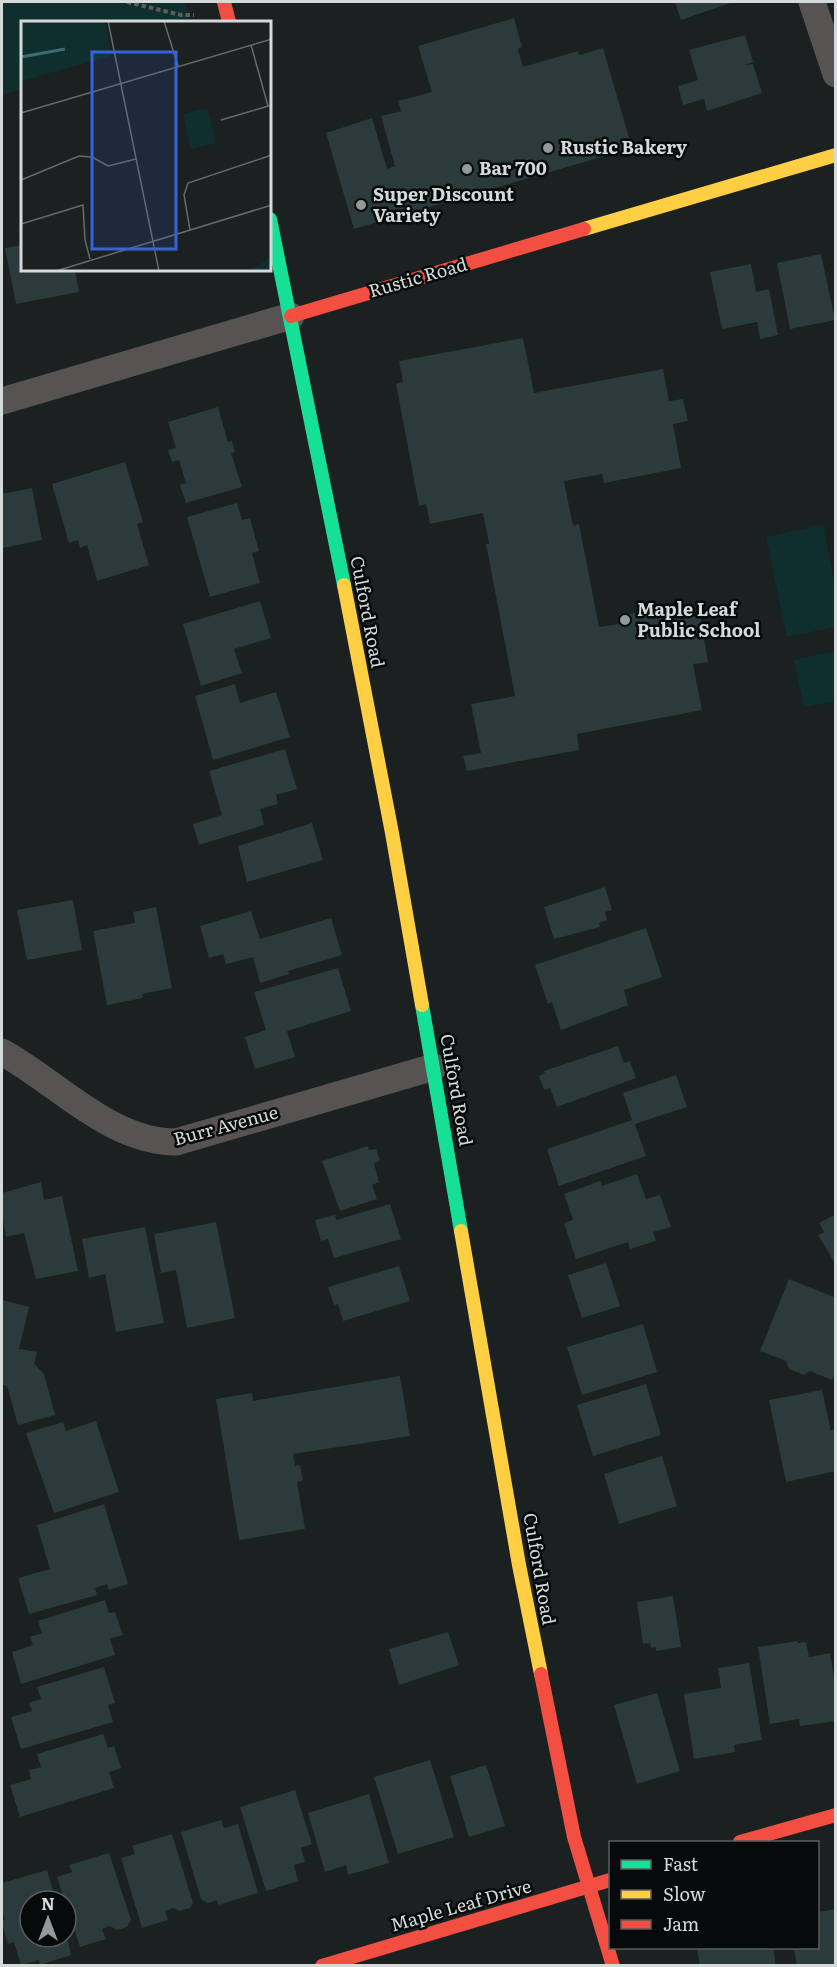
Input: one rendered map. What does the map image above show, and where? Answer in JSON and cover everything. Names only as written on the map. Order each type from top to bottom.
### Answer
[{"type":"street","points":[[813,2],[836,74]]},
{"type":"street","name":"Rustic Road","points":[[2,401],[836,155]]},
{"type":"street","name":"Culford Road","points":[[272,228],[392,833],[519,1565],[574,1837],[613,1965]]},
{"type":"street","name":"Burr Avenue","points":[[2,1052],[92,1112],[130,1133],[157,1142],[176,1142],[434,1067]]},
{"type":"street","points":[[744,1841],[836,1815]]},
{"type":"street","name":"Maple Leaf Drive","points":[[322,1965],[609,1880]]},
{"type":"path","points":[[127,2],[181,15],[227,13]]},
{"type":"shaded area","points":[[2,2],[185,2],[189,21],[21,21],[21,89],[2,95]]},
{"type":"shaded area","points":[[823,525],[835,586],[835,627],[787,637],[766,537]]},
{"type":"shaded area","points":[[835,651],[835,701],[804,707],[794,660]]},
{"type":"building","points":[[675,2],[733,2],[681,20]]},
{"type":"building","points":[[514,18],[522,47],[518,49],[523,67],[578,51],[579,55],[603,48],[632,148],[354,229],[326,133],[372,118],[387,169],[395,166],[381,116],[401,111],[398,101],[432,92],[418,46]]},
{"type":"building","points":[[745,35],[753,62],[745,65],[753,64],[762,93],[707,111],[704,99],[683,105],[678,86],[698,80],[689,50]]},
{"type":"building","points":[[21,245],[21,272],[75,272],[79,292],[16,304],[5,248]]},
{"type":"building","points":[[821,254],[835,320],[790,329],[777,263]]},
{"type":"building","points":[[751,264],[756,292],[769,289],[778,335],[760,339],[757,322],[722,329],[710,272]]},
{"type":"building","points":[[523,338],[534,393],[663,369],[669,401],[683,399],[688,421],[673,424],[681,468],[604,483],[602,474],[564,481],[573,526],[579,524],[599,627],[620,624],[619,616],[679,604],[682,619],[700,615],[708,662],[693,664],[702,710],[577,734],[579,750],[467,771],[463,756],[481,753],[471,704],[515,696],[486,544],[489,544],[483,513],[430,524],[426,504],[419,506],[396,384],[403,382],[399,361]]},
{"type":"building","points":[[218,407],[228,442],[232,441],[235,452],[231,453],[242,487],[186,503],[180,485],[186,483],[179,460],[172,462],[168,450],[176,448],[168,422]]},
{"type":"building","points":[[125,462],[143,522],[137,524],[149,565],[97,581],[87,545],[80,548],[78,540],[69,543],[52,484]]},
{"type":"building","points":[[32,488],[42,540],[2,548],[2,494]]},
{"type":"building","points":[[237,503],[242,520],[250,518],[259,551],[252,553],[260,583],[210,597],[187,517]]},
{"type":"building","points":[[260,601],[271,638],[234,649],[242,673],[201,686],[183,624]]},
{"type":"building","points":[[235,684],[240,703],[276,692],[290,737],[213,760],[195,696]]},
{"type":"building","points":[[285,749],[297,789],[276,795],[278,804],[260,809],[264,825],[199,845],[193,824],[222,815],[209,771]]},
{"type":"building","points":[[312,823],[323,860],[247,882],[238,846]]},
{"type":"building","points":[[605,887],[612,910],[605,912],[607,920],[599,923],[600,927],[554,939],[544,907]]},
{"type":"building","points":[[73,900],[82,950],[27,960],[17,910]]},
{"type":"building","points":[[156,907],[172,988],[142,994],[143,998],[107,1005],[93,931],[135,923],[133,912]]},
{"type":"building","points":[[251,911],[260,939],[331,918],[342,955],[288,971],[289,974],[260,983],[253,957],[226,964],[223,954],[209,958],[200,926]]},
{"type":"building","points":[[646,928],[662,977],[624,990],[628,1005],[561,1030],[552,1002],[548,1004],[535,965]]},
{"type":"building","points":[[338,968],[351,1011],[287,1031],[295,1057],[255,1069],[245,1037],[266,1030],[254,992]]},
{"type":"building","points":[[618,1046],[624,1063],[630,1061],[636,1078],[557,1107],[550,1088],[544,1090],[539,1076],[545,1073],[544,1071]]},
{"type":"building","points":[[676,1075],[687,1107],[635,1124],[646,1156],[559,1186],[547,1149],[632,1120],[623,1093]]},
{"type":"building","points":[[368,1146],[369,1150],[376,1149],[380,1161],[374,1163],[379,1182],[372,1185],[377,1199],[340,1211],[322,1161]]},
{"type":"building","points":[[637,1174],[646,1199],[660,1195],[671,1227],[653,1232],[656,1241],[630,1249],[628,1242],[576,1259],[564,1223],[573,1220],[564,1194],[600,1181],[602,1186]]},
{"type":"building","points":[[41,1182],[44,1200],[62,1196],[78,1271],[36,1279],[24,1233],[6,1237],[2,1213],[2,1193]]},
{"type":"building","points":[[390,1204],[401,1239],[334,1258],[328,1239],[321,1241],[315,1220],[335,1215],[336,1220]]},
{"type":"building","points":[[836,1214],[836,1265],[818,1235],[824,1232],[819,1223]]},
{"type":"building","points":[[216,1222],[235,1318],[187,1328],[176,1270],[161,1273],[154,1234]]},
{"type":"building","points":[[145,1227],[164,1323],[116,1332],[105,1274],[89,1278],[82,1239]]},
{"type":"building","points":[[606,1263],[620,1306],[582,1318],[568,1275]]},
{"type":"building","points":[[399,1266],[410,1301],[343,1321],[338,1304],[334,1305],[328,1287]]},
{"type":"building","points":[[789,1279],[836,1298],[836,1372],[832,1380],[810,1371],[804,1375],[789,1369],[786,1361],[760,1351]]},
{"type":"building","points":[[2,1300],[29,1307],[19,1349],[37,1352],[34,1364],[44,1374],[55,1415],[18,1425],[7,1386],[2,1385]]},
{"type":"building","points":[[643,1324],[657,1372],[582,1395],[567,1347]]},
{"type":"building","points":[[400,1376],[410,1436],[293,1454],[295,1466],[300,1465],[303,1481],[297,1482],[305,1529],[239,1540],[216,1399],[252,1393],[253,1401]]},
{"type":"building","points":[[646,1384],[661,1435],[593,1456],[577,1405]]},
{"type":"building","points":[[822,1390],[831,1431],[834,1429],[836,1438],[836,1471],[786,1482],[769,1400]]},
{"type":"building","points":[[96,1421],[119,1492],[54,1513],[26,1433],[63,1422],[66,1431]]},
{"type":"building","points":[[662,1456],[677,1506],[619,1524],[604,1474]]},
{"type":"building","points":[[104,1504],[128,1584],[109,1590],[107,1584],[95,1588],[97,1595],[29,1614],[18,1578],[50,1569],[37,1525]]},
{"type":"building","points":[[673,1596],[681,1647],[656,1651],[656,1647],[651,1648],[650,1643],[643,1644],[637,1602]]},
{"type":"building","points":[[105,1600],[109,1613],[115,1612],[123,1635],[110,1639],[115,1655],[21,1684],[12,1652],[33,1645],[30,1637],[42,1633],[38,1621]]},
{"type":"building","points":[[448,1632],[459,1665],[399,1685],[389,1649]]},
{"type":"building","points":[[798,1641],[798,1643],[806,1642],[809,1657],[830,1653],[836,1689],[836,1721],[800,1726],[799,1719],[770,1724],[758,1647]]},
{"type":"building","points":[[749,1663],[762,1740],[734,1745],[735,1752],[694,1759],[684,1694],[721,1688],[718,1668]]},
{"type":"building","points":[[104,1667],[115,1703],[108,1705],[113,1722],[21,1749],[11,1717],[32,1711],[29,1703],[41,1699],[37,1687]]},
{"type":"building","points":[[657,1693],[680,1771],[637,1784],[614,1705]]},
{"type":"building","points":[[103,1734],[108,1748],[114,1746],[121,1768],[109,1772],[114,1788],[20,1817],[10,1785],[31,1779],[29,1770],[41,1767],[37,1754]]},
{"type":"building","points":[[430,1760],[454,1837],[398,1854],[374,1777]]},
{"type":"building","points":[[486,1765],[505,1826],[469,1837],[450,1776]]},
{"type":"building","points":[[295,1790],[312,1844],[301,1848],[305,1862],[294,1865],[298,1881],[266,1891],[240,1807]]},
{"type":"building","points":[[369,1794],[389,1863],[348,1875],[346,1865],[325,1872],[308,1813]]},
{"type":"building","points":[[221,1820],[224,1828],[238,1824],[258,1893],[218,1905],[217,1900],[208,1903],[201,1899],[181,1832]]},
{"type":"building","points":[[172,1834],[193,1903],[190,1908],[179,1911],[174,1908],[165,1911],[168,1920],[142,1928],[121,1858],[135,1854],[132,1846]]},
{"type":"building","points":[[109,1853],[131,1920],[127,1927],[117,1930],[110,1926],[102,1929],[106,1939],[80,1947],[78,1889],[61,1889],[57,1877],[72,1872],[69,1865]]},
{"type":"building","points":[[47,1870],[53,1889],[18,1889],[18,1949],[70,1949],[71,1955],[40,1965],[39,1960],[21,1965],[14,1942],[8,1944],[2,1924],[5,1920],[2,1908],[2,1883]]},
{"type":"building","points":[[836,1909],[836,1966],[797,1966],[794,1949],[819,1949],[819,1912]]},
{"type":"building","points":[[697,1949],[773,1949],[776,1966],[700,1966]]},
{"type":"traffic: fast","points":[[272,229],[344,585]]},
{"type":"traffic: fast","points":[[422,1005],[461,1231]]},
{"type":"traffic: slow","points":[[584,229],[836,155]]},
{"type":"traffic: slow","points":[[344,585],[392,833],[422,1005]]},
{"type":"traffic: slow","points":[[461,1231],[519,1565],[541,1674]]},
{"type":"traffic: jam","points":[[224,2],[229,21]]},
{"type":"traffic: jam","points":[[291,316],[584,229]]},
{"type":"traffic: jam","points":[[541,1674],[574,1837],[613,1966]]},
{"type":"traffic: jam","points":[[744,1841],[836,1815]]},
{"type":"traffic: jam","points":[[322,1966],[609,1880]]},
{"type":"place","name":"Rustic Bakery","points":[[548,148]]},
{"type":"place","name":"Bar 700","points":[[467,169]]},
{"type":"place","name":"Super Discount Variety","points":[[361,205]]},
{"type":"place","name":"Maple Leaf Public School","points":[[625,620]]}]
